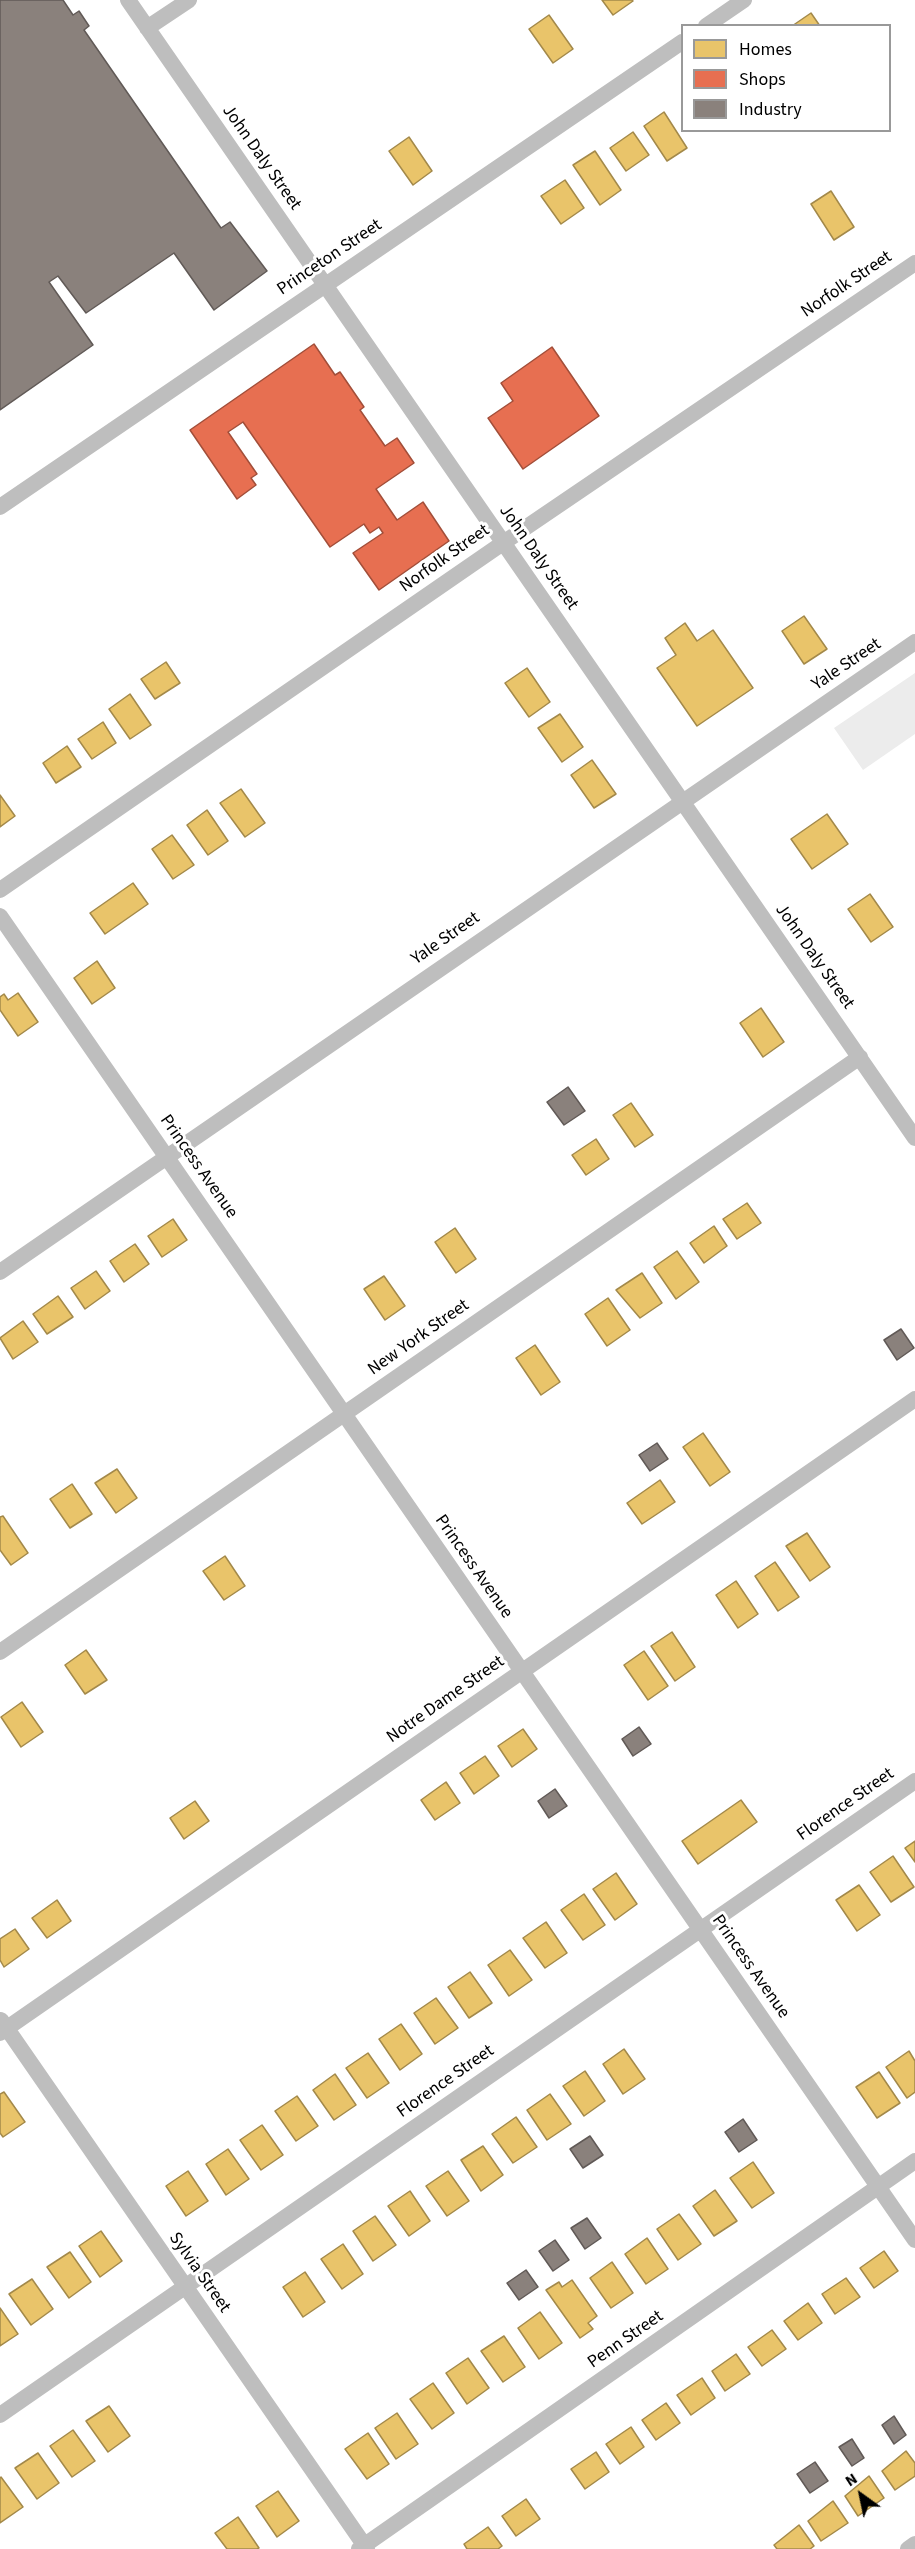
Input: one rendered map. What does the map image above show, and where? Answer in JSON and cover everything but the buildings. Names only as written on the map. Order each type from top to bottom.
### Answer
[{"type":"street","name":"John Daly Street","points":[[128,0],[915,1138]]},
{"type":"street","points":[[147,28],[189,0]]},
{"type":"street","points":[[709,24],[744,0]]},
{"type":"street","name":"Princeton Street","points":[[0,507],[681,43]]},
{"type":"street","name":"Norfolk Street","points":[[0,890],[503,543],[915,263]]},
{"type":"street","name":"Yale Street","points":[[0,1272],[682,800],[915,642]]},
{"type":"street","name":"Princess Avenue","points":[[0,916],[915,2241]]},
{"type":"street","name":"New York Street","points":[[0,1652],[860,1057]]},
{"type":"street","name":"Notre Dame Street","points":[[2,2027],[915,1399]]},
{"type":"street","name":"Florence Street","points":[[0,2415],[915,1781]]},
{"type":"street","name":"Sylvia Street","points":[[2,2027],[185,2286],[363,2548]]},
{"type":"street","name":"Penn Street","points":[[363,2548],[915,2161]]},
{"type":"street","points":[[908,2549],[915,2544]]},
{"type":"shaded area","points":[[915,673],[915,734],[863,770],[834,728]]}]
